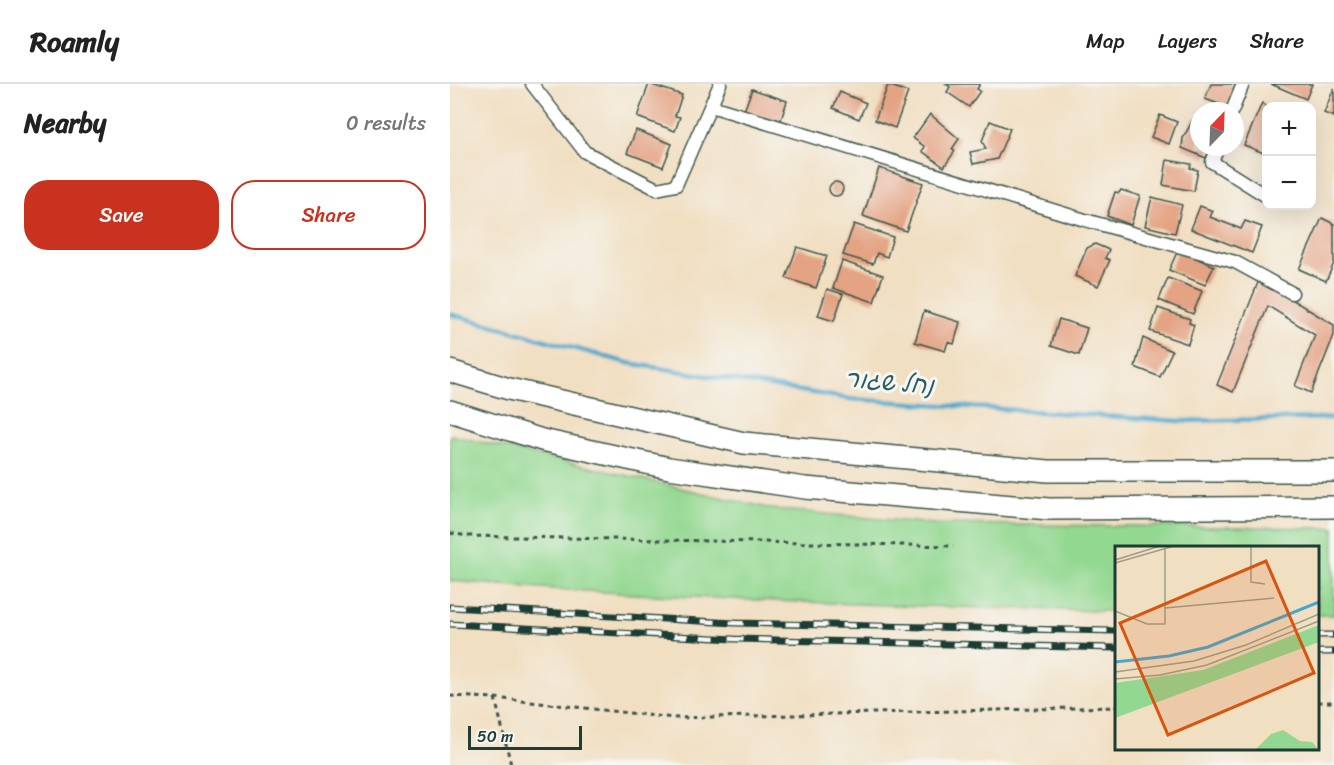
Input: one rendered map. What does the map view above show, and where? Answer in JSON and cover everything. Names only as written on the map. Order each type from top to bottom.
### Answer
[{"type":"highway","points":[[450,371],[509,390],[744,443],[1048,471],[1334,471]]},
{"type":"highway","points":[[450,411],[542,440],[669,468],[805,489],[1049,509],[1334,507]]},
{"type":"street","points":[[532,84],[585,152],[657,189],[676,185],[720,84]]},
{"type":"street","points":[[1236,102],[1243,84]]},
{"type":"street","points":[[711,106],[1085,220],[1235,262],[1292,293]]},
{"type":"street","points":[[1214,156],[1212,162],[1262,193]]},
{"type":"path","points":[[450,533],[468,536],[954,546]]},
{"type":"path","points":[[450,696],[495,698],[673,718],[1115,707]]},
{"type":"path","points":[[495,698],[511,765]]},
{"type":"green space","points":[[450,435],[772,509],[935,524],[1334,528],[1334,615],[1319,615],[1319,546],[1115,546],[1115,611],[700,598],[450,581]]},
{"type":"building","points":[[649,84],[682,95],[675,116],[680,117],[675,131],[637,117]]},
{"type":"building","points":[[946,84],[980,84],[977,89],[980,91],[969,107],[947,92],[950,87]]},
{"type":"building","points":[[1211,84],[1236,84],[1229,102],[1213,102],[1205,99]]},
{"type":"building","points":[[1271,84],[1312,84],[1306,99]]},
{"type":"building","points":[[888,85],[908,92],[895,128],[875,120]]},
{"type":"building","points":[[1334,88],[1334,117],[1324,113]]},
{"type":"building","points":[[752,89],[787,101],[780,123],[744,111]]},
{"type":"building","points":[[840,92],[866,103],[859,119],[833,108]]},
{"type":"building","points":[[1262,103],[1262,152],[1244,145]]},
{"type":"building","points":[[930,114],[959,139],[952,149],[955,151],[944,167],[922,151],[925,147],[913,138]]},
{"type":"building","points":[[1160,115],[1177,122],[1169,144],[1151,137]]},
{"type":"building","points":[[990,121],[1010,129],[997,159],[973,164],[970,152],[986,149],[982,141]]},
{"type":"building","points":[[1190,125],[1190,151],[1182,148],[1183,138]]},
{"type":"building","points":[[636,130],[672,144],[663,167],[627,153]]},
{"type":"building","points":[[1167,160],[1191,164],[1190,168],[1198,170],[1194,191],[1163,185]]},
{"type":"building","points":[[879,168],[923,183],[906,231],[863,216]]},
{"type":"building","points":[[833,182],[839,182],[843,189],[839,196],[833,196],[829,192],[829,186]]},
{"type":"building","points":[[1121,190],[1140,196],[1131,225],[1107,216],[1115,192],[1119,193]]},
{"type":"building","points":[[1152,197],[1182,205],[1175,233],[1145,226]]},
{"type":"building","points":[[1200,206],[1213,211],[1210,217],[1241,229],[1245,221],[1262,227],[1252,253],[1191,229]]},
{"type":"building","points":[[1322,218],[1334,224],[1334,263],[1326,281],[1299,269]]},
{"type":"building","points":[[854,224],[893,237],[887,257],[877,253],[873,264],[843,255]]},
{"type":"building","points":[[1095,244],[1109,250],[1105,258],[1110,260],[1098,286],[1075,276],[1087,248]]},
{"type":"building","points":[[797,247],[827,256],[816,288],[786,278]]},
{"type":"building","points":[[1178,250],[1214,266],[1205,285],[1169,270]]},
{"type":"building","points":[[842,261],[883,275],[874,302],[833,288]]},
{"type":"building","points":[[1168,278],[1202,291],[1193,314],[1159,300]]},
{"type":"building","points":[[1259,280],[1334,325],[1334,335],[1311,393],[1295,386],[1315,335],[1268,306],[1233,392],[1217,385]]},
{"type":"building","points":[[827,289],[843,294],[834,321],[818,316]]},
{"type":"building","points":[[1158,308],[1190,319],[1189,323],[1194,325],[1188,344],[1150,331]]},
{"type":"building","points":[[924,311],[960,322],[954,344],[948,342],[945,351],[915,342]]},
{"type":"building","points":[[1059,319],[1087,328],[1079,355],[1051,346]]},
{"type":"building","points":[[1143,338],[1172,351],[1160,377],[1135,367]]},
{"type":"waterway","name":"נחל שגור","points":[[450,314],[628,363],[851,399],[1179,421],[1334,418]]},
{"type":"railway","points":[[450,607],[735,623],[1115,631]]},
{"type":"railway","points":[[450,624],[734,639],[1115,648]]},
{"type":"railway","points":[[1319,635],[1334,635]]},
{"type":"railway","points":[[1319,652],[1334,652]]}]
